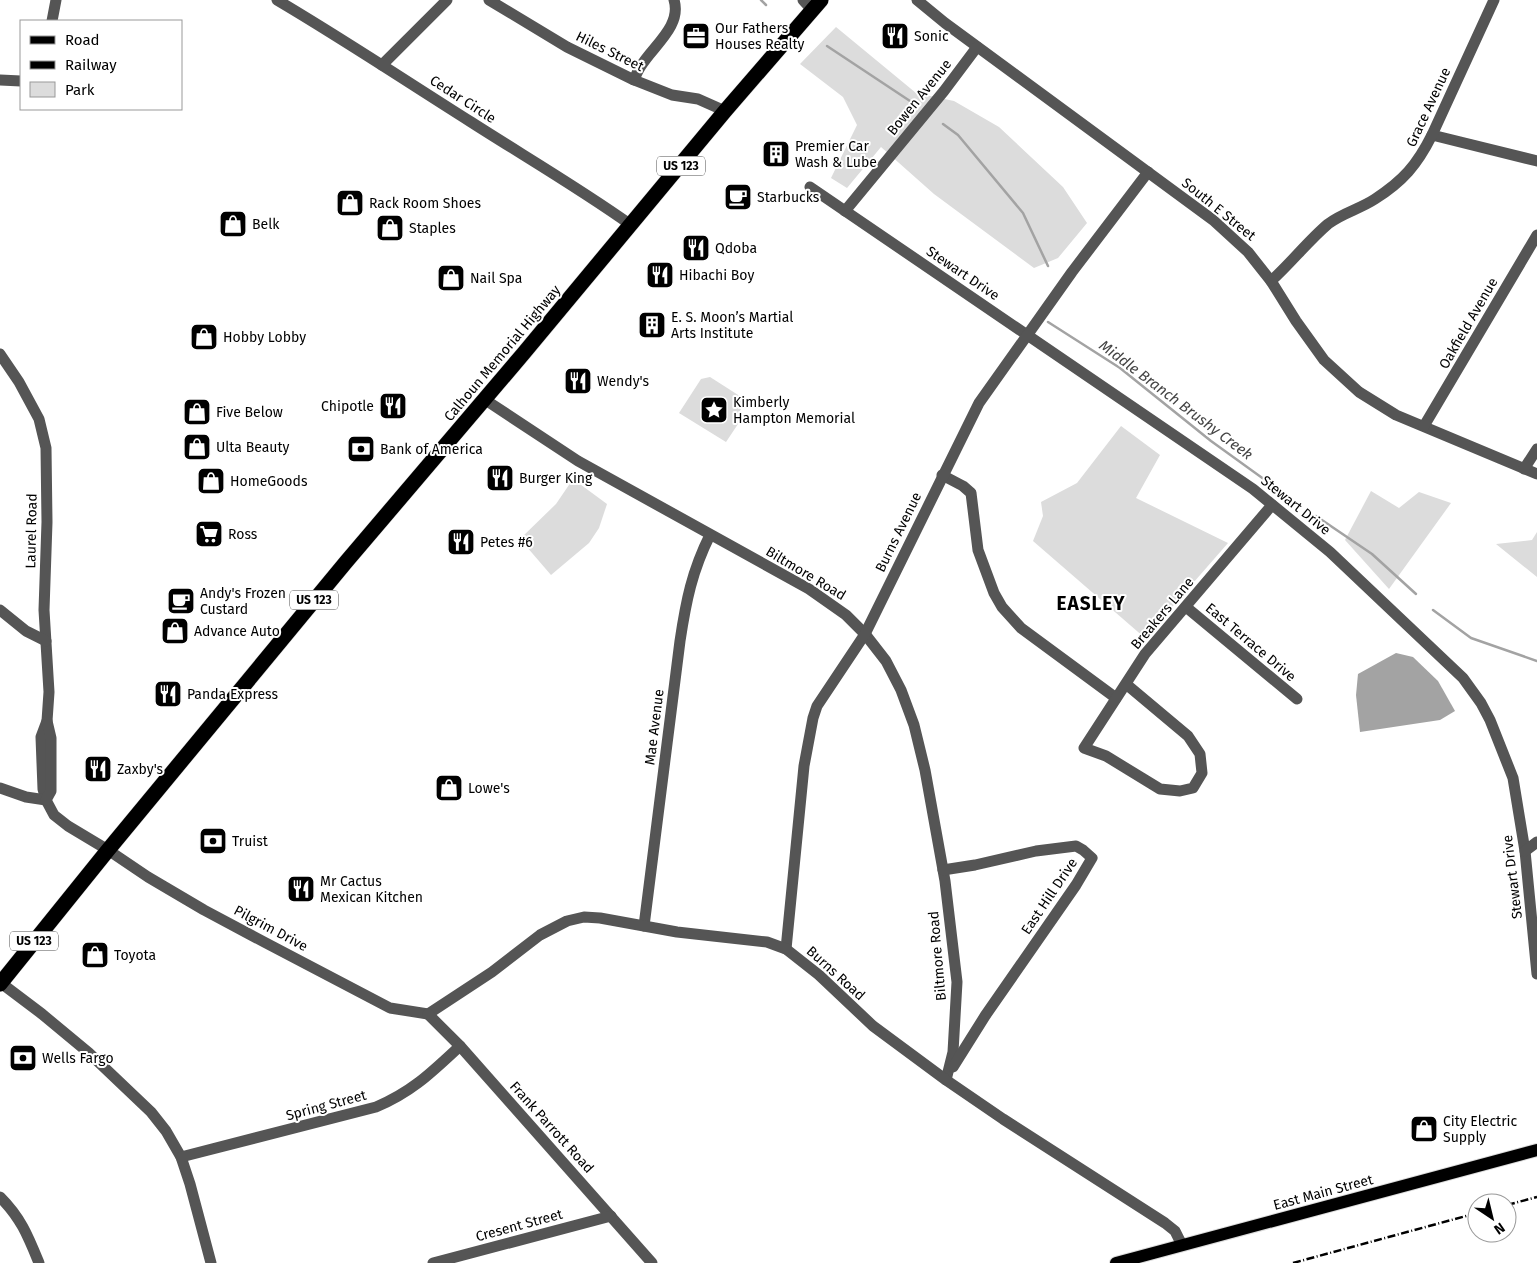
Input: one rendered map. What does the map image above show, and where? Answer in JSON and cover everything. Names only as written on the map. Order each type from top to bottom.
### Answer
[{"type":"highway","name":"Calhoun Memorial Highway","points":[[0,983],[346,562],[631,225],[812,4]]},
{"type":"main road","name":"East Main Street","points":[[1116,1263],[1537,1150]]},
{"type":"street","points":[[52,20],[56,0]]},
{"type":"street","name":"Cedar Circle","points":[[277,0],[582,191],[631,225]]},
{"type":"street","points":[[382,65],[447,0]]},
{"type":"street","name":"Hiles Street","points":[[489,0],[566,48],[634,80],[672,95],[698,99],[725,112]]},
{"type":"street","points":[[634,80],[641,66],[662,40],[676,15],[674,0]]},
{"type":"street","name":"South E Street","points":[[917,0],[977,47],[1213,220],[1248,252],[1272,281],[1324,360],[1359,392],[1396,415],[1537,474]]},
{"type":"street","name":"Grace Avenue","points":[[1272,281],[1330,223],[1351,210],[1375,199],[1396,184],[1422,156],[1494,0]]},
{"type":"street","name":"Bowen Avenue","points":[[845,211],[944,91],[977,47]]},
{"type":"street","points":[[0,80],[20,81]]},
{"type":"street","points":[[1432,135],[1537,160]]},
{"type":"street","name":"Burns Avenue","points":[[786,949],[804,766],[817,706],[865,634],[979,403],[1026,334],[1148,172]]},
{"type":"street","name":"Stewart Drive","points":[[810,187],[1253,489],[1330,552],[1463,678],[1481,703],[1490,720],[1514,778],[1525,851],[1537,974]]},
{"type":"street","name":"Oakfield Avenue","points":[[1424,426],[1537,235]]},
{"type":"street","name":"Laurel Road","points":[[0,354],[19,382],[39,419],[46,448],[47,522],[44,610],[49,692],[47,721],[51,738],[51,791],[46,800]]},
{"type":"street","name":"Biltmore Road","points":[[484,399],[578,461],[809,589],[846,615],[865,634],[886,661],[901,690],[914,725],[925,770],[943,870],[957,982],[953,1052],[946,1080]]},
{"type":"street","points":[[1524,469],[1537,448]]},
{"type":"street","points":[[942,475],[963,486],[971,493],[978,550],[994,593],[1002,607],[1034,639],[1116,698]]},
{"type":"street","name":"Breakers Lane","points":[[1126,684],[1188,736],[1200,754],[1202,773],[1192,788],[1180,791],[1160,789],[1106,756],[1084,748],[1145,654],[1272,505]]},
{"type":"street","name":"Mae Avenue","points":[[644,926],[681,632],[694,571],[710,535]]},
{"type":"street","name":"East Terrace Drive","points":[[1186,607],[1297,700]]},
{"type":"street","points":[[0,610],[26,631],[46,641]]},
{"type":"street","points":[[0,788],[26,797],[46,800]]},
{"type":"street","name":"Pilgrim Drive","points":[[46,800],[54,815],[68,826],[204,910],[390,1008],[428,1014]]},
{"type":"street","points":[[1525,851],[1537,842]]},
{"type":"street","name":"East Hill Drive","points":[[943,870],[975,865],[1036,851],[1076,846],[1092,858],[1076,885],[975,1031],[946,1080]]},
{"type":"street","name":"Burns Road","points":[[428,1014],[492,972],[540,935],[567,921],[584,917],[677,932],[767,942],[786,949],[819,975],[873,1026],[946,1080],[1003,1120],[1165,1223],[1175,1232],[1182,1245]]},
{"type":"street","points":[[0,983],[42,1014],[89,1053],[151,1112],[166,1131],[181,1157],[211,1263]]},
{"type":"street","name":"Frank Parrott Road","points":[[428,1014],[460,1046],[652,1263]]},
{"type":"street","name":"Spring Street","points":[[181,1157],[376,1107],[404,1094],[417,1085],[460,1046]]},
{"type":"street","points":[[0,1197],[19,1218],[39,1263]]},
{"type":"street","name":"Cresent Street","points":[[433,1263],[611,1216]]},
{"type":"green space","points":[[836,27],[916,93],[954,101],[999,127],[1063,187],[1087,223],[1058,258],[1034,268],[934,194],[881,147],[847,188],[831,178],[857,125],[843,97],[800,64]]},
{"type":"green space","points":[[710,377],[746,400],[736,418],[740,421],[726,442],[679,413],[701,379]]},
{"type":"green space","points":[[1121,426],[1160,455],[1136,498],[1228,543],[1145,638],[1033,541],[1043,516],[1041,502],[1077,483]]},
{"type":"green space","points":[[573,479],[607,504],[599,528],[589,543],[551,575],[520,539],[556,504]]},
{"type":"green space","points":[[1371,491],[1399,508],[1419,492],[1451,503],[1389,589],[1345,540]]},
{"type":"green space","points":[[1537,532],[1537,577],[1496,544],[1532,540]]},
{"type":"shaded area","points":[[1396,653],[1413,657],[1438,681],[1455,711],[1440,720],[1360,732],[1356,695],[1358,674]]},
{"type":"waterway","name":"Middle Branch Brushy Creek","points":[[761,0],[766,5]]},
{"type":"waterway","name":"Middle Branch Brushy Creek","points":[[827,46],[913,103]]},
{"type":"waterway","name":"Middle Branch Brushy Creek","points":[[943,124],[958,135],[1023,213],[1048,266]]},
{"type":"waterway","name":"Middle Branch Brushy Creek","points":[[1048,322],[1120,368],[1211,441],[1290,498]]},
{"type":"waterway","name":"Middle Branch Brushy Creek","points":[[1316,516],[1372,554],[1416,594]]},
{"type":"waterway","name":"Middle Branch Brushy Creek","points":[[1433,610],[1471,638],[1537,661]]},
{"type":"railway","points":[[1517,1202],[1537,1197]]},
{"type":"railway","points":[[1293,1263],[1467,1216]]},
{"type":"place","name":"Our Fathers Houses Realty","points":[[696,36]]},
{"type":"place","name":"Sonic","points":[[895,36]]},
{"type":"place","name":"Premier Car Wash & Lube","points":[[776,154]]},
{"type":"place","name":"Starbucks","points":[[738,197]]},
{"type":"place","name":"Rack Room Shoes","points":[[350,203]]},
{"type":"place","name":"Belk","points":[[233,224]]},
{"type":"place","name":"Staples","points":[[390,228]]},
{"type":"place","name":"Qdoba","points":[[696,248]]},
{"type":"place","name":"Hibachi Boy","points":[[660,275]]},
{"type":"place","name":"Nail Spa","points":[[451,278]]},
{"type":"place","name":"E. S. Moon’s Martial Arts Institute","points":[[652,325]]},
{"type":"place","name":"Hobby Lobby","points":[[204,337]]},
{"type":"place","name":"Wendy's","points":[[578,381]]},
{"type":"place","name":"Chipotle","points":[[393,406]]},
{"type":"place","name":"Kimberly Hampton Memorial","points":[[714,410]]},
{"type":"place","name":"Five Below","points":[[197,412]]},
{"type":"place","name":"Ulta Beauty","points":[[197,447]]},
{"type":"place","name":"Bank of America","points":[[361,449]]},
{"type":"place","name":"Burger King","points":[[500,478]]},
{"type":"place","name":"HomeGoods","points":[[211,481]]},
{"type":"place","name":"Ross","points":[[209,534]]},
{"type":"place","name":"Petes #6","points":[[461,542]]},
{"type":"place","name":"Andy's Frozen Custard","points":[[181,601]]},
{"type":"place","name":"Advance Auto","points":[[175,631]]},
{"type":"place","name":"Panda Express","points":[[168,694]]},
{"type":"place","name":"Zaxby's","points":[[98,769]]},
{"type":"place","name":"Lowe's","points":[[449,788]]},
{"type":"place","name":"Truist","points":[[213,841]]},
{"type":"place","name":"Mr Cactus Mexican Kitchen","points":[[301,889]]},
{"type":"place","name":"Toyota","points":[[95,955]]},
{"type":"place","name":"Wells Fargo","points":[[23,1058]]},
{"type":"place","name":"City Electric Supply","points":[[1424,1129]]},
{"type":"district","name":"EASLEY","points":[[1091,603]]}]
